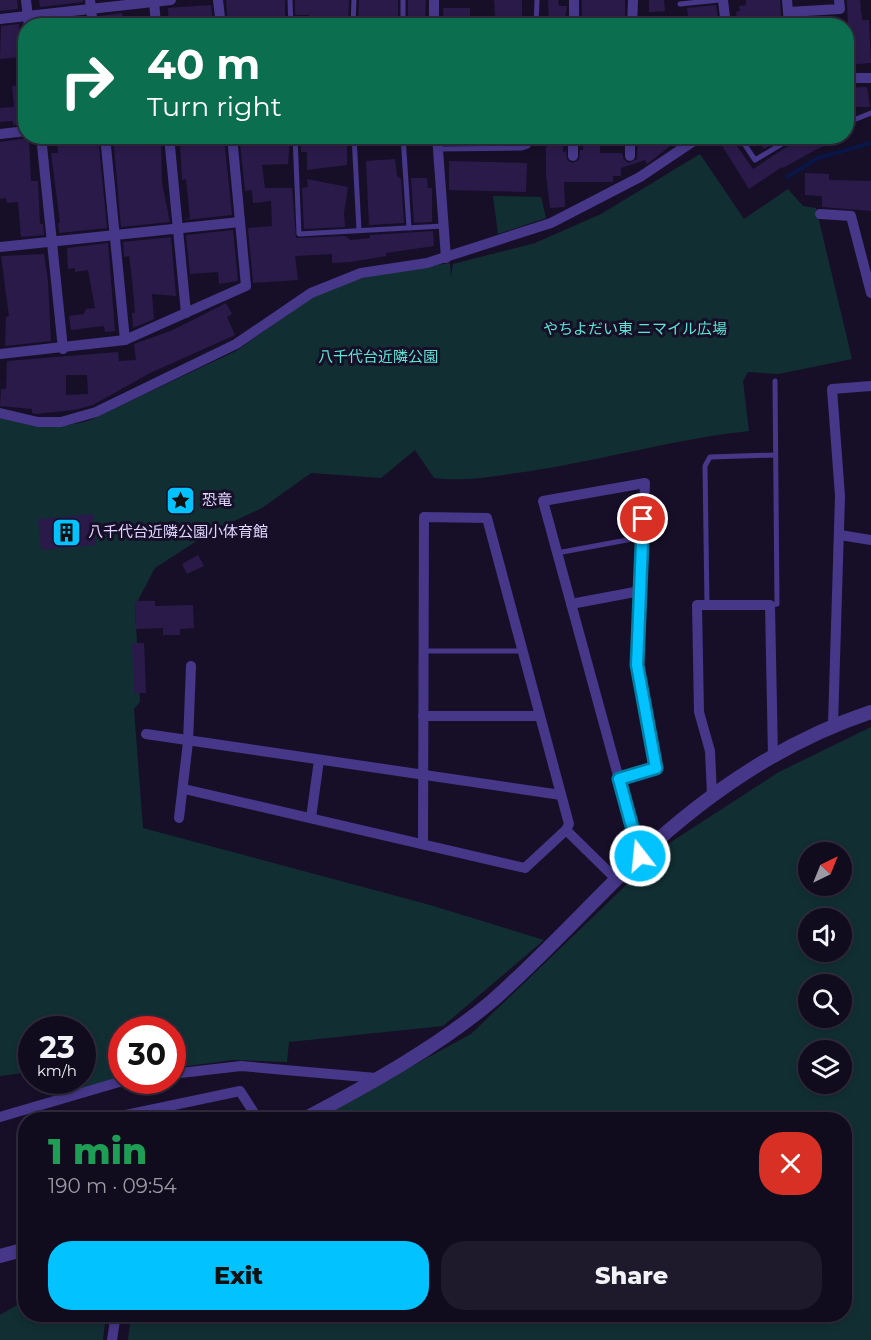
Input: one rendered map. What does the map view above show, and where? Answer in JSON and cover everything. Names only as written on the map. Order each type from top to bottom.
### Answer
[{"type":"street","points":[[26,0],[29,18]]},
{"type":"street","points":[[40,18],[91,4],[171,0]]},
{"type":"street","points":[[218,0],[220,18]]},
{"type":"street","points":[[434,0],[434,18]]},
{"type":"street","points":[[574,0],[574,18]]},
{"type":"street","points":[[632,18],[633,0]]},
{"type":"street","points":[[721,0],[724,18]]},
{"type":"street","points":[[787,0],[789,18]]},
{"type":"street","points":[[788,12],[840,9],[839,0]]},
{"type":"street","points":[[154,1],[155,18]]},
{"type":"street","points":[[0,19],[18,20]]},
{"type":"street","points":[[854,78],[871,78]]},
{"type":"street","points":[[0,134],[18,132]]},
{"type":"street","points":[[42,144],[63,348]]},
{"type":"street","points":[[106,144],[125,340]]},
{"type":"street","points":[[170,144],[186,314]]},
{"type":"street","points":[[0,354],[125,340],[246,286],[233,144]]},
{"type":"street","points":[[438,144],[446,258]]},
{"type":"street","points":[[573,144],[573,156]]},
{"type":"street","points":[[630,144],[630,156]]},
{"type":"street","points":[[0,413],[20,420],[74,422],[236,344],[311,293],[361,273],[446,258],[551,223],[640,177],[689,144]]},
{"type":"street","points":[[820,214],[851,216],[868,262],[871,293]]},
{"type":"street","points":[[0,247],[240,222]]},
{"type":"street","points":[[833,725],[840,496],[832,389],[871,386]]},
{"type":"street","points":[[619,779],[656,768],[637,665],[645,483],[543,501],[640,856]]},
{"type":"street","points":[[184,789],[525,868],[566,830],[569,824],[486,518],[424,518],[423,844]]},
{"type":"street","points":[[840,535],[871,540]]},
{"type":"street","points":[[571,604],[640,591]]},
{"type":"street","points":[[711,795],[710,751],[699,712],[697,605],[770,604],[773,757]]},
{"type":"street","points":[[179,818],[188,742],[191,666]]},
{"type":"street","points":[[316,1112],[451,1032],[491,1001],[640,856],[711,795],[773,757],[833,725],[871,712]]},
{"type":"street","points":[[423,716],[540,716]]},
{"type":"street","points":[[146,734],[180,737],[188,742],[561,795]]},
{"type":"street","points":[[312,818],[319,760]]},
{"type":"street","points":[[566,830],[616,879]]},
{"type":"street","points":[[186,1072],[241,1066],[376,1078]]},
{"type":"street","points":[[20,1112],[108,1085]]},
{"type":"street","points":[[157,1112],[240,1091],[254,1112]]},
{"type":"street","points":[[0,1118],[18,1113]]},
{"type":"street","points":[[0,1256],[18,1251]]},
{"type":"street","points":[[112,1340],[115,1322]]},
{"type":"lane","points":[[290,0],[291,18]]},
{"type":"lane","points":[[353,18],[354,0]]},
{"type":"lane","points":[[403,0],[403,18]]},
{"type":"lane","points":[[536,18],[537,0]]},
{"type":"lane","points":[[680,4],[721,0]]},
{"type":"lane","points":[[856,119],[871,113]]},
{"type":"lane","points":[[295,144],[299,234],[444,226]]},
{"type":"lane","points":[[354,144],[359,230]]},
{"type":"lane","points":[[404,144],[409,228]]},
{"type":"lane","points":[[438,148],[522,148],[529,144]]},
{"type":"lane","points":[[745,144],[755,160],[782,144]]},
{"type":"lane","points":[[770,604],[777,604],[775,381]]},
{"type":"lane","points":[[707,605],[705,466],[710,457],[775,456]]},
{"type":"lane","points":[[557,553],[643,537]]},
{"type":"lane","points":[[423,651],[522,651]]},
{"type":"green space","points":[[700,154],[744,219],[788,189],[803,206],[816,208],[852,359],[778,374],[748,372],[743,381],[749,431],[693,439],[524,472],[479,478],[434,478],[415,450],[381,478],[311,473],[262,508],[209,533],[155,568],[135,606],[140,702],[134,709],[143,828],[430,905],[544,940],[443,1026],[289,1042],[287,1062],[233,1060],[186,1066],[186,1016],[108,1016],[108,1081],[96,1085],[96,1016],[18,1016],[18,1074],[0,1076],[0,418],[55,426],[88,421],[236,351],[314,296],[340,284],[374,275],[450,263],[451,277],[453,264],[535,243],[601,214]]},
{"type":"green space","points":[[493,196],[541,197],[546,218],[498,234]]},
{"type":"green space","points":[[871,727],[871,1340],[128,1340],[130,1322],[852,1322],[852,1112],[328,1112],[471,1034],[671,842],[779,772]]},
{"type":"green space","points":[[18,1304],[18,1322],[105,1322],[103,1340],[0,1340],[0,1315]]},
{"type":"building","points":[[0,0],[17,0],[18,9],[0,11]]},
{"type":"building","points":[[39,0],[83,0],[83,2],[40,7]]},
{"type":"building","points":[[226,0],[285,0],[285,18],[227,18]]},
{"type":"building","points":[[295,0],[349,0],[348,18],[309,18],[309,15],[295,15]]},
{"type":"building","points":[[359,0],[398,0],[398,18],[358,18]]},
{"type":"building","points":[[408,0],[426,0],[425,17],[408,18]]},
{"type":"building","points":[[494,0],[522,0],[522,18],[495,18]]},
{"type":"building","points":[[548,0],[558,0],[559,6],[567,6],[565,18],[549,18]]},
{"type":"building","points":[[582,0],[625,0],[625,18],[582,18]]},
{"type":"building","points":[[649,0],[664,0],[665,11],[649,12]]},
{"type":"building","points":[[746,0],[780,0],[781,18],[737,18],[736,12],[740,11],[739,6],[746,5]]},
{"type":"building","points":[[847,0],[860,0],[862,20],[869,20],[871,63],[854,64],[854,18],[848,18]]},
{"type":"building","points":[[211,5],[213,18],[169,18],[168,8]]},
{"type":"building","points":[[716,5],[718,18],[689,18],[687,8]]},
{"type":"building","points":[[443,8],[470,8],[470,18],[444,18]]},
{"type":"building","points":[[122,13],[123,18],[99,18],[99,16]]},
{"type":"building","points":[[18,24],[18,57],[0,59],[1,26]]},
{"type":"building","points":[[12,86],[18,86],[18,125],[13,125],[13,121],[0,122],[0,108],[14,107]]},
{"type":"building","points":[[867,87],[870,107],[854,107],[854,88]]},
{"type":"building","points":[[18,140],[18,144],[29,144],[31,181],[38,181],[40,224],[43,224],[44,235],[21,237],[18,202],[7,203],[6,198],[0,199],[0,142]]},
{"type":"building","points":[[57,144],[99,144],[107,228],[59,233],[58,223],[60,223],[51,153],[58,153]]},
{"type":"building","points":[[114,144],[161,144],[162,183],[170,222],[121,227]]},
{"type":"building","points":[[180,144],[225,144],[232,215],[185,220],[190,218],[186,179],[182,180]]},
{"type":"building","points":[[240,144],[289,144],[288,164],[262,165],[265,188],[292,188],[296,238],[346,236],[350,240],[370,238],[370,235],[433,231],[434,246],[386,253],[386,256],[351,262],[332,263],[332,254],[295,256],[298,280],[253,283],[248,228],[272,226],[271,201],[253,203],[252,190],[245,191]]},
{"type":"building","points":[[300,144],[347,144],[347,165],[307,170],[307,152],[301,152]]},
{"type":"building","points":[[546,144],[563,144],[563,152],[566,151],[567,160],[572,163],[579,160],[583,144],[600,144],[600,153],[622,153],[624,160],[629,163],[637,159],[638,144],[673,144],[647,164],[645,160],[621,168],[621,176],[613,176],[613,182],[564,182],[565,207],[550,208],[546,176]]},
{"type":"building","points":[[721,144],[736,144],[753,169],[788,144],[830,144],[782,167],[749,189]]},
{"type":"building","points":[[761,144],[772,144],[764,149]]},
{"type":"building","points":[[395,159],[397,176],[401,179],[404,223],[369,225],[366,161]]},
{"type":"building","points":[[449,161],[527,163],[526,192],[449,190]]},
{"type":"building","points":[[805,173],[829,174],[829,180],[871,181],[871,211],[822,207],[822,196],[805,195]]},
{"type":"building","points":[[411,178],[427,178],[428,188],[432,188],[432,222],[414,223]]},
{"type":"building","points":[[307,179],[348,187],[344,213],[345,227],[304,229],[302,188],[308,187]]},
{"type":"building","points":[[233,230],[238,281],[219,284],[218,272],[190,274],[186,235]]},
{"type":"building","points":[[171,237],[176,296],[152,294],[154,319],[133,328],[132,313],[135,313],[132,279],[129,256],[124,257],[123,242]]},
{"type":"building","points":[[108,243],[115,331],[105,332],[104,326],[71,330],[69,316],[84,314],[86,309],[95,308],[88,270],[75,272],[75,268],[68,269],[67,248]]},
{"type":"building","points":[[44,254],[48,281],[51,341],[5,346],[6,317],[9,316],[1,256]]},
{"type":"building","points":[[226,303],[232,314],[227,317],[235,335],[150,373],[93,405],[74,410],[36,414],[32,413],[32,409],[0,406],[1,389],[6,389],[7,361],[118,352],[119,361],[136,360],[134,344],[173,330]],"holes":[[[66,375],[87,375],[88,394],[66,395]]]},
{"type":"building","name":"八千代台近隣公園小体育館","points":[[93,514],[96,545],[41,550],[38,519]]},
{"type":"building","points":[[198,555],[204,566],[187,574],[182,564]]},
{"type":"building","points":[[135,601],[155,601],[155,606],[193,605],[194,628],[180,629],[180,635],[163,635],[163,628],[136,629]]},
{"type":"building","points":[[132,643],[144,643],[146,693],[134,693]]},
{"type":"waterway","points":[[787,177],[818,158],[871,143]]},
{"type":"place","name":"恐竜","points":[[181,500]]},
{"type":"place","name":"八千代台近隣公園小体育館","points":[[67,532]]},
{"type":"route","points":[[640,856],[619,779],[656,768],[637,665],[643,519]]},
{"type":"park label","name":"やちよだい東 ニマイル広場","points":[[635,329]]},
{"type":"park label","name":"八千代台近隣公園","points":[[378,357]]}]
